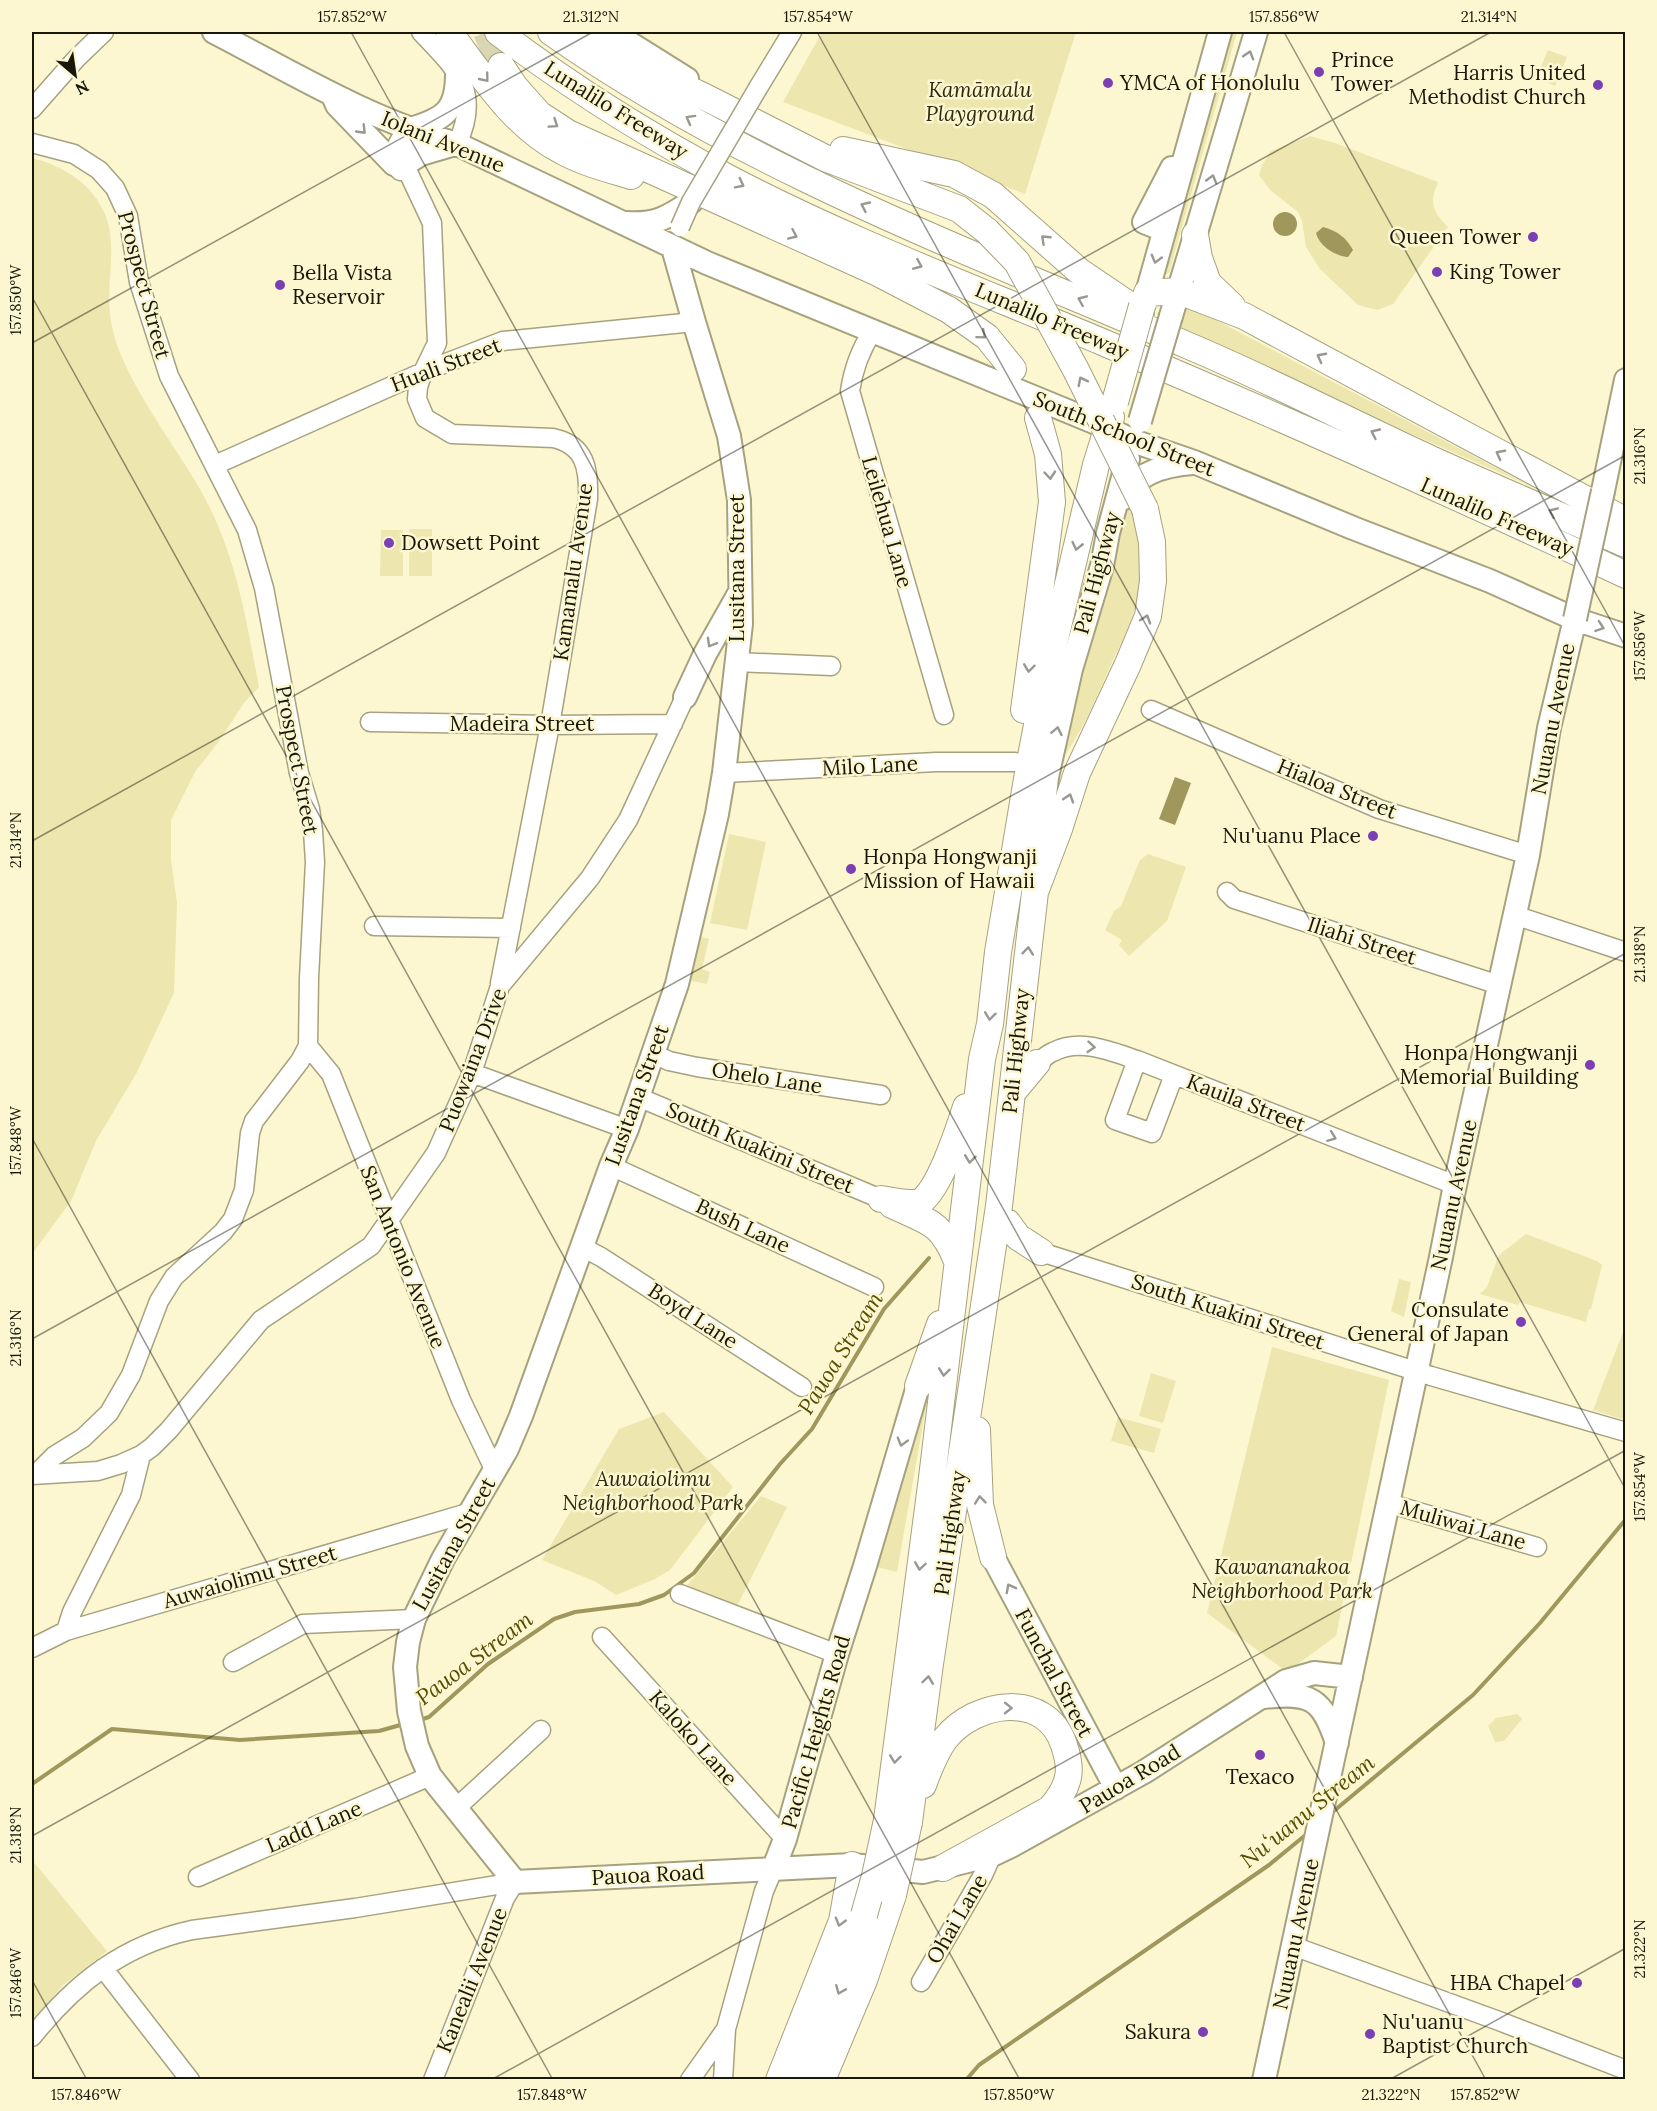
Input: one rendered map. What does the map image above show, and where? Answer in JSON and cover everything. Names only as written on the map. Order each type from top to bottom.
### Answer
[{"type":"highway","points":[[449,32],[516,117],[543,140],[562,152],[596,166],[696,198]]},
{"type":"highway","name":"Lunalilo Freeway","points":[[498,32],[600,102],[661,140],[768,199],[1327,440],[1623,575]]},
{"type":"highway","name":"Lunalilo Freeway","points":[[551,32],[635,88],[721,137],[781,167],[896,220],[1194,348],[1436,461],[1626,544]]},
{"type":"highway","points":[[566,32],[705,97],[825,158],[959,209],[987,231],[1022,270],[1076,370],[1145,509],[1152,542],[1153,581],[1148,616],[1077,772],[1035,892]]},
{"type":"highway","points":[[501,66],[515,87],[539,114],[568,133],[696,198],[878,273],[950,310],[987,337],[1013,369]]},
{"type":"highway","points":[[791,140],[806,141],[873,158],[954,174],[993,195],[1079,271],[1194,348]]},
{"type":"highway","points":[[1196,235],[1199,258],[1208,283],[1244,316]]},
{"type":"highway","points":[[878,273],[901,279],[1186,390],[1327,440]]},
{"type":"highway","points":[[1145,300],[1179,291],[1244,316],[1626,521]]},
{"type":"highway","name":"Pali Highway","points":[[898,1821],[933,1466],[982,1059],[990,1024],[998,952],[1047,673],[1096,465],[1145,300]]},
{"type":"highway","points":[[1005,916],[1015,762],[1052,502],[1048,454],[1038,418]]},
{"type":"highway","name":"Pali Highway","points":[[822,2079],[860,1990],[875,1917],[875,1876],[898,1821],[938,1609],[990,1268],[1035,892]]},
{"type":"highway","points":[[881,1199],[909,1203],[921,1202],[935,1188],[960,1125],[982,1059]]},
{"type":"highway","points":[[1012,1093],[1037,1064]]},
{"type":"highway","points":[[993,1557],[980,1505],[976,1437],[1017,1139],[1008,1129]]},
{"type":"highway","points":[[881,1199],[938,1227],[949,1241],[957,1261]]},
{"type":"highway","points":[[1007,1222],[1018,1237],[1041,1252]]},
{"type":"highway","points":[[1000,1267],[1021,1254],[1041,1252]]},
{"type":"highway","points":[[918,1386],[935,1333],[953,1293]]},
{"type":"highway","points":[[898,1821],[951,1732],[969,1718],[999,1707],[1024,1708],[1043,1716],[1058,1731],[1065,1747],[1069,1766],[1067,1781],[1050,1809],[943,1868]]},
{"type":"highway","points":[[779,2079],[842,1921],[852,1865]]},
{"type":"highway","name":"Pali Highway","points":[[801,2079],[875,1917]]},
{"type":"main road","name":"Iolani Avenue","points":[[214,32],[332,94],[417,131],[457,144],[673,248]]},
{"type":"main road","points":[[612,32],[684,76],[705,97]]},
{"type":"main road","name":"Pali Highway","points":[[1145,300],[1220,32]]},
{"type":"main road","name":"Pali Highway","points":[[1035,892],[1047,777],[1071,669],[1102,566],[1108,533],[1137,431],[1256,32]]},
{"type":"main road","points":[[417,131],[449,111],[455,98],[457,74]]},
{"type":"main road","points":[[332,94],[337,105],[402,163],[432,150],[457,144]]},
{"type":"main road","points":[[622,222],[644,224],[673,222],[696,198]]},
{"type":"main road","name":"Lusitana Street","points":[[514,1882],[430,1776],[417,1746],[409,1711],[405,1667],[414,1619],[444,1559],[507,1449],[521,1416],[611,1166],[627,1129],[677,984],[717,814],[724,773],[741,624],[739,500],[729,436],[693,322],[673,248]]},
{"type":"main road","name":"South School Street","points":[[673,248],[1108,429],[1137,431],[1194,462],[1353,528],[1490,581],[1575,619],[1626,636]]},
{"type":"main road","name":"Nuuanu Avenue","points":[[1264,2079],[1528,855],[1549,729],[1609,466],[1626,380]]},
{"type":"main road","points":[[1108,533],[1126,494],[1143,477],[1167,465],[1194,462]]},
{"type":"main road","points":[[685,697],[705,654],[740,592]]},
{"type":"main road","points":[[685,697],[706,673],[716,668],[736,667]]},
{"type":"main road","name":"Pacific Heights Road","points":[[773,1870],[785,1839],[837,1654],[918,1386]]},
{"type":"main road","name":"Funchal Street","points":[[993,1557],[1116,1788]]},
{"type":"main road","name":"Pauoa Road","points":[[514,1882],[852,1865],[923,1872],[943,1868],[992,1855],[1116,1788],[1279,1684],[1302,1674],[1314,1673],[1349,1684]]},
{"type":"main road","points":[[1260,1698],[1291,1694],[1314,1702],[1329,1721],[1337,1743]]},
{"type":"street","points":[[32,109],[76,59],[104,32]]},
{"type":"street","points":[[422,32],[444,56],[466,88],[466,121],[457,144]]},
{"type":"street","points":[[696,198],[792,32]]},
{"type":"street","points":[[402,163],[394,150],[400,137],[417,131]]},
{"type":"street","name":"Prospect Street","points":[[32,143],[74,154],[99,170],[115,188],[128,216],[139,282],[164,363],[247,530],[264,588],[299,773],[310,809],[315,862],[308,1046]]},
{"type":"street","name":"Kamamalu Avenue","points":[[402,163],[432,223],[437,343],[423,372],[417,399],[424,418],[452,434],[553,438],[562,441],[578,453],[586,466],[588,499],[550,725],[500,987]]},
{"type":"street","points":[[673,222],[673,248]]},
{"type":"street","name":"Huali Street","points":[[215,465],[423,372],[503,341],[693,322]]},
{"type":"street","name":"Leilehua Lane","points":[[872,332],[865,342],[852,378],[850,391],[944,715]]},
{"type":"street","points":[[736,667],[831,666]]},
{"type":"street","name":"Puowaina Drive","points":[[34,1475],[98,1471],[121,1464],[153,1447],[261,1320],[317,1281],[358,1257],[371,1246],[436,1153],[472,1073],[500,987],[590,878],[628,820],[685,697]]},
{"type":"street","name":"Hialoa Street","points":[[1151,710],[1379,809],[1528,855]]},
{"type":"street","name":"Madeira Street","points":[[370,722],[550,725],[673,724]]},
{"type":"street","name":"Milo Lane","points":[[724,773],[936,762],[1015,762]]},
{"type":"street","name":"Iliahi Street","points":[[1227,892],[1234,899],[1499,985]]},
{"type":"street","points":[[1514,915],[1626,952]]},
{"type":"street","points":[[374,926],[511,928]]},
{"type":"street","points":[[34,1475],[54,1456],[83,1438],[109,1413],[131,1375],[159,1301],[174,1276],[223,1232],[233,1219],[244,1190],[250,1133],[254,1121],[300,1061],[308,1046]]},
{"type":"street","name":"San Antonio Avenue","points":[[308,1046],[331,1074],[461,1400],[495,1471]]},
{"type":"street","name":"Kauila Street","points":[[1037,1064],[1053,1052],[1072,1046],[1096,1046],[1455,1185]]},
{"type":"street","name":"Ohelo Lane","points":[[654,1054],[669,1061],[697,1067],[881,1095]]},
{"type":"street","points":[[1137,1060],[1115,1120],[1152,1133],[1174,1075]]},
{"type":"street","points":[[472,1073],[627,1129]]},
{"type":"street","name":"South Kuakini Street","points":[[638,1097],[881,1199]]},
{"type":"street","name":"Bush Lane","points":[[611,1166],[874,1287]]},
{"type":"street","name":"Boyd Lane","points":[[582,1247],[802,1387]]},
{"type":"street","name":"South Kuakini Street","points":[[1041,1252],[1416,1371],[1626,1432]]},
{"type":"street","points":[[66,1631],[72,1612],[131,1495],[141,1455]]},
{"type":"street","name":"Muliwai Lane","points":[[1388,1503],[1537,1547]]},
{"type":"street","name":"Auwaiolimu Street","points":[[32,1648],[66,1631],[471,1512]]},
{"type":"street","points":[[680,1594],[837,1654]]},
{"type":"street","points":[[233,1662],[303,1624],[414,1619]]},
{"type":"street","name":"Kaloko Lane","points":[[602,1637],[785,1839]]},
{"type":"street","points":[[455,1809],[541,1731]]},
{"type":"street","name":"Ladd Lane","points":[[198,1877],[430,1776]]},
{"type":"street","name":"Ohai Lane","points":[[921,1982],[983,1875],[992,1855]]},
{"type":"street","name":"Pacific Heights Road","points":[[723,2079],[726,2029],[764,1891],[773,1870]]},
{"type":"street","name":"Pauoa Road","points":[[32,2037],[66,1997],[103,1968],[144,1945],[166,1936],[192,1930],[355,1908],[514,1882]]},
{"type":"street","name":"Kanealii Avenue","points":[[433,2079],[505,1898],[514,1882]]},
{"type":"street","points":[[1293,1946],[1626,2070]]},
{"type":"street","points":[[103,1968],[190,2079]]},
{"type":"street","points":[[690,2079],[726,2029]]},
{"type":"green space","name":"Kamāmalu Playground","points":[[822,32],[1076,32],[1025,194],[783,102]]},
{"type":"green space","points":[[1228,32],[1237,32],[1169,273],[1153,278]]},
{"type":"green space","points":[[1548,50],[1567,57],[1555,86],[1536,78]]},
{"type":"green space","points":[[1310,136],[1335,143],[1438,182],[1433,201],[1435,211],[1448,227],[1393,304],[1377,310],[1358,305],[1320,269],[1306,247],[1302,221],[1298,212],[1270,190],[1259,175],[1271,151]]},
{"type":"green space","points":[[32,158],[54,165],[74,176],[90,191],[103,210],[110,235],[109,301],[117,345],[145,402],[201,491],[223,538],[238,586],[259,687],[244,703],[195,772],[171,820],[171,860],[177,903],[174,993],[136,1074],[96,1141],[71,1201],[32,1254]]},
{"type":"green space","points":[[1182,302],[1532,487],[1324,397],[1172,325]]},
{"type":"green space","points":[[1127,497],[1141,551],[1142,569],[1139,595],[1126,633],[1093,705],[1075,740],[1060,762],[1061,748]]},
{"type":"green space","points":[[409,529],[432,529],[432,576],[409,576]]},
{"type":"green space","points":[[381,530],[403,530],[403,576],[380,576]]},
{"type":"green space","points":[[729,834],[766,842],[747,930],[710,923]]},
{"type":"green space","points":[[1148,854],[1186,867],[1167,921],[1129,956],[1119,945],[1122,940],[1105,930],[1114,911],[1121,906],[1140,860]]},
{"type":"green space","points":[[697,936],[709,939],[702,969],[710,972],[707,984],[687,980]]},
{"type":"green space","points":[[1526,1234],[1597,1261],[1602,1265],[1586,1322],[1520,1302],[1518,1305],[1480,1294],[1487,1287],[1499,1255]]},
{"type":"green space","points":[[1399,1279],[1411,1282],[1404,1317],[1391,1311]]},
{"type":"green space","points":[[1625,1327],[1626,1420],[1593,1410]]},
{"type":"green space","name":"Kawananakoa Neighborhood Park","points":[[1272,1347],[1389,1380],[1336,1636],[1287,1672],[1207,1613]]},
{"type":"green space","points":[[1151,1373],[1176,1381],[1163,1423],[1139,1416]]},
{"type":"green space","points":[[929,1390],[897,1572],[872,1566]]},
{"type":"green space","name":"Auwaiolimu Neighborhood Park","points":[[664,1412],[733,1487],[670,1570],[655,1579],[616,1595],[594,1581],[542,1560],[619,1429]]},
{"type":"green space","points":[[1118,1417],[1161,1429],[1154,1453],[1111,1441]]},
{"type":"green space","name":"Auwaiolimu Neighborhood Park","points":[[761,1496],[787,1507],[732,1616],[680,1594]]},
{"type":"green space","points":[[1517,1714],[1522,1719],[1504,1741],[1495,1742],[1488,1726],[1496,1718]]},
{"type":"green space","points":[[32,1860],[107,1951],[62,1986],[32,2023]]},
{"type":"shaded area","points":[[1285,212],[1294,215],[1297,224],[1294,233],[1285,236],[1276,233],[1273,224],[1276,215]]},
{"type":"shaded area","points":[[1323,227],[1337,233],[1347,241],[1353,250],[1348,257],[1333,252],[1320,242],[1316,233]]},
{"type":"shaded area","points":[[1175,777],[1191,783],[1175,825],[1159,819]]},
{"type":"waterway","name":"Pauoa Stream","points":[[417,1721],[429,1717],[488,1664],[554,1619],[575,1612],[639,1604],[664,1595],[694,1573],[780,1464],[812,1429],[884,1309],[929,1258]]},
{"type":"waterway","name":"Nuʻuanu Stream","points":[[1329,1815],[1473,1695],[1540,1623],[1626,1519]]},
{"type":"waterway","name":"Pauoa Stream","points":[[32,1784],[112,1729],[240,1740],[379,1731],[404,1724]]},
{"type":"waterway","name":"Nuʻuanu Stream","points":[[966,2080],[979,2065],[1269,1865],[1308,1833]]},
{"type":"tunnel","points":[[486,32],[501,66]]},
{"type":"place","name":"Prince Tower","points":[[1319,72]]},
{"type":"place","name":"YMCA of Honolulu","points":[[1108,83]]},
{"type":"place","name":"Harris United Methodist Church","points":[[1598,85]]},
{"type":"place","name":"Queen Tower","points":[[1533,237]]},
{"type":"place","name":"King Tower","points":[[1437,272]]},
{"type":"place","name":"Bella Vista Reservoir","points":[[280,285]]},
{"type":"place","name":"Dowsett Point","points":[[389,543]]},
{"type":"place","name":"Nu'uanu Place","points":[[1373,836]]},
{"type":"place","name":"Honpa Hongwanji Mission of Hawaii","points":[[851,869]]},
{"type":"place","name":"Honpa Hongwanji Memorial Building","points":[[1590,1065]]},
{"type":"place","name":"Consulate General of Japan","points":[[1521,1322]]},
{"type":"place","name":"Texaco","points":[[1260,1755]]},
{"type":"place","name":"HBA Chapel","points":[[1577,1983]]},
{"type":"place","name":"Sakura","points":[[1203,2032]]},
{"type":"place","name":"Nu'uanu Baptist Church","points":[[1370,2034]]}]
